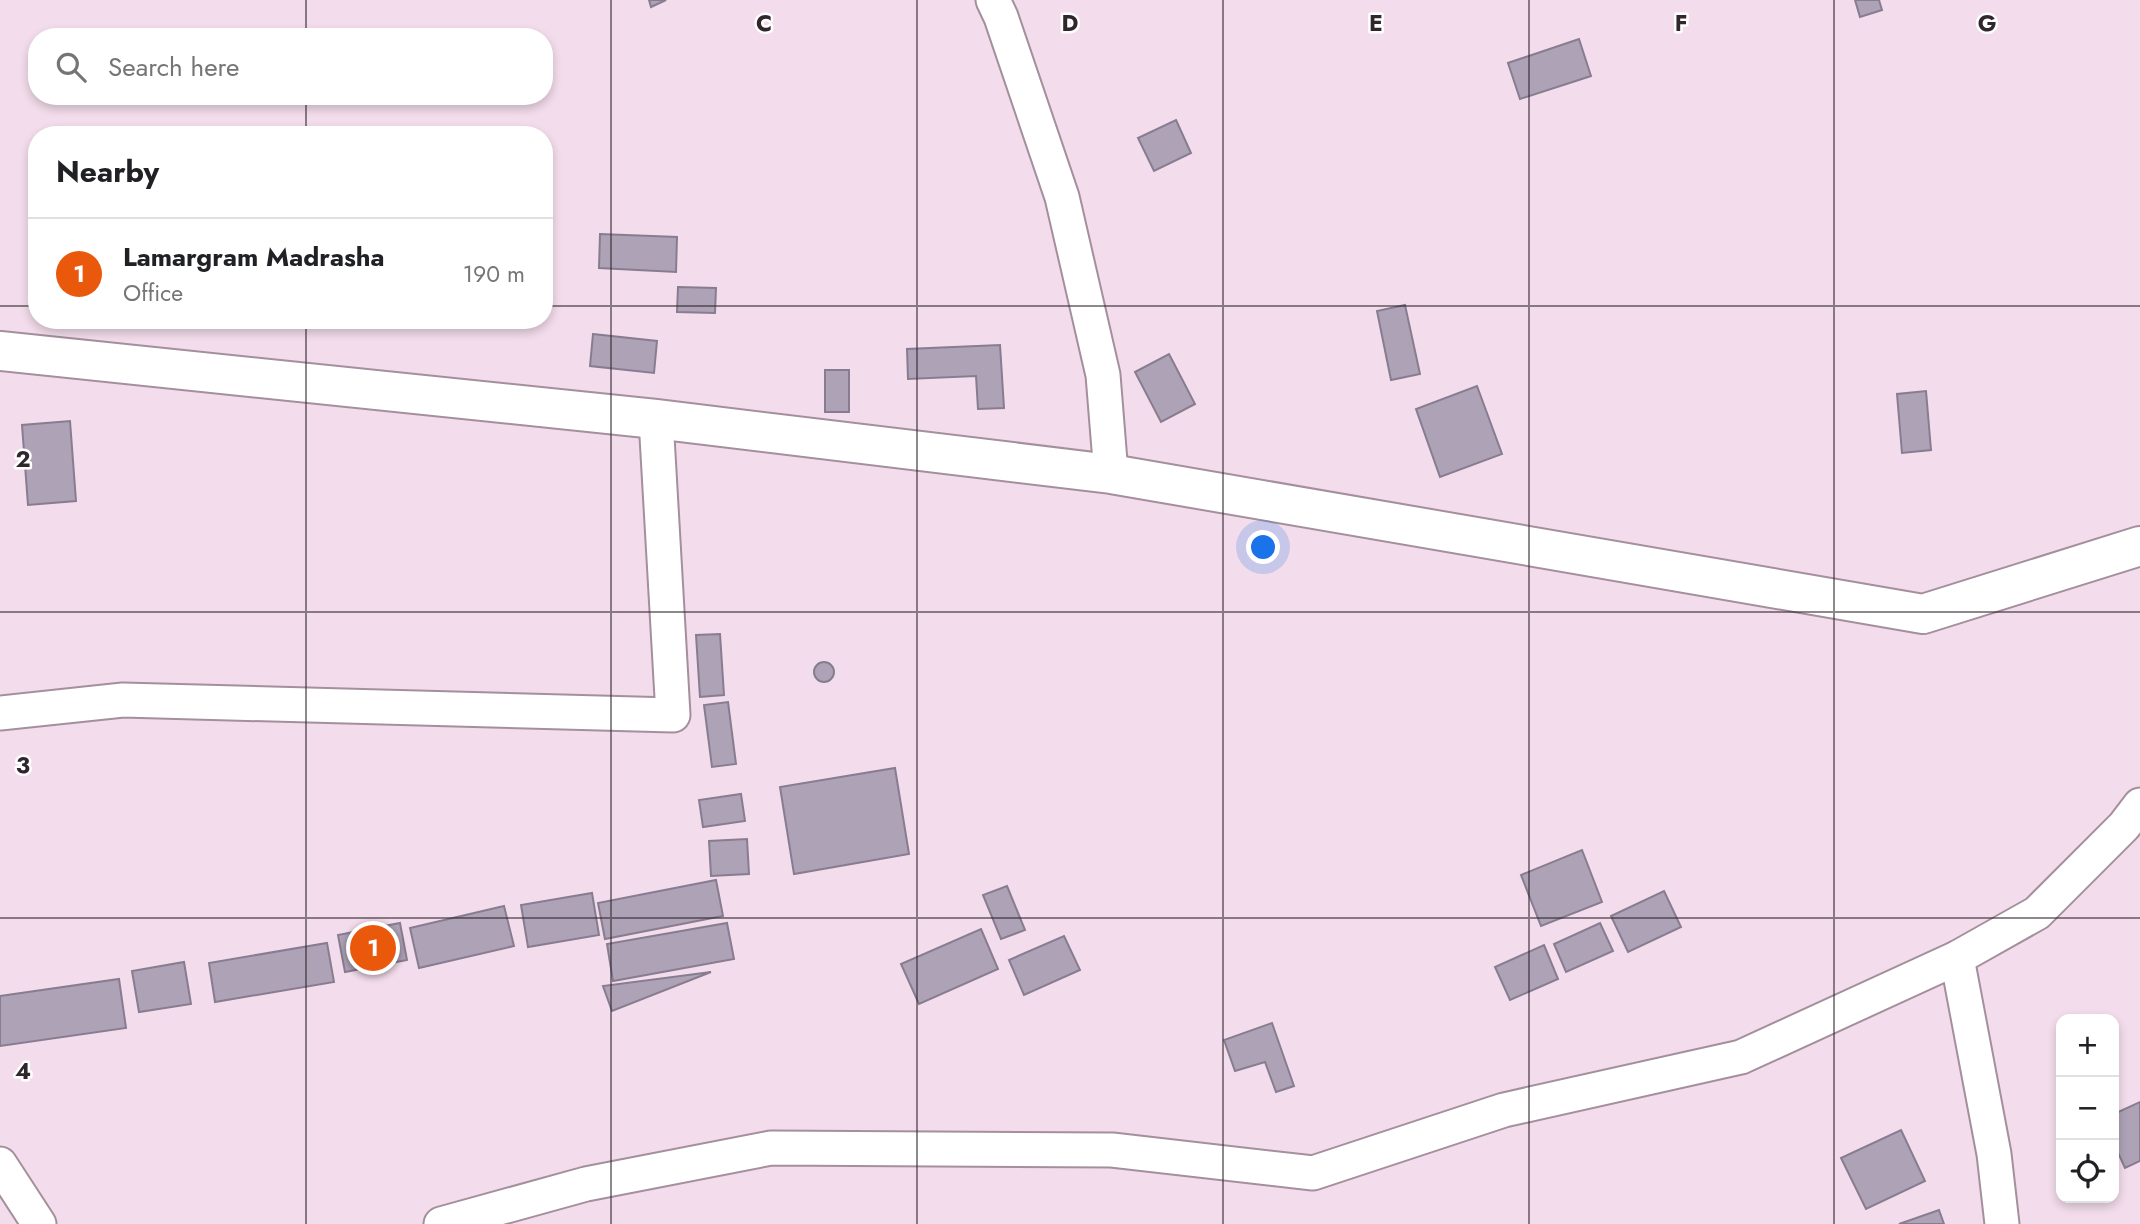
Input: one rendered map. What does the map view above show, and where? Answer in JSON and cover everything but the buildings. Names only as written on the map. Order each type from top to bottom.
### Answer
[{"type":"street","points":[[993,0],[1062,197],[1103,375],[1111,474]]},
{"type":"street","points":[[0,351],[656,419],[1111,474],[1923,614],[2140,546]]},
{"type":"street","points":[[0,713],[123,701],[673,715],[656,419]]},
{"type":"street","points":[[441,1224],[586,1184],[771,1148],[1112,1150],[1313,1173],[1504,1110],[1741,1057],[1957,958],[2037,913],[2124,826],[2140,805]]},
{"type":"street","points":[[1957,958],[1994,1154],[2002,1224]]},
{"type":"street","points":[[0,1164],[39,1224]]},
{"type":"place","name":"Lamargram Madrasha","points":[[373,948]]}]
